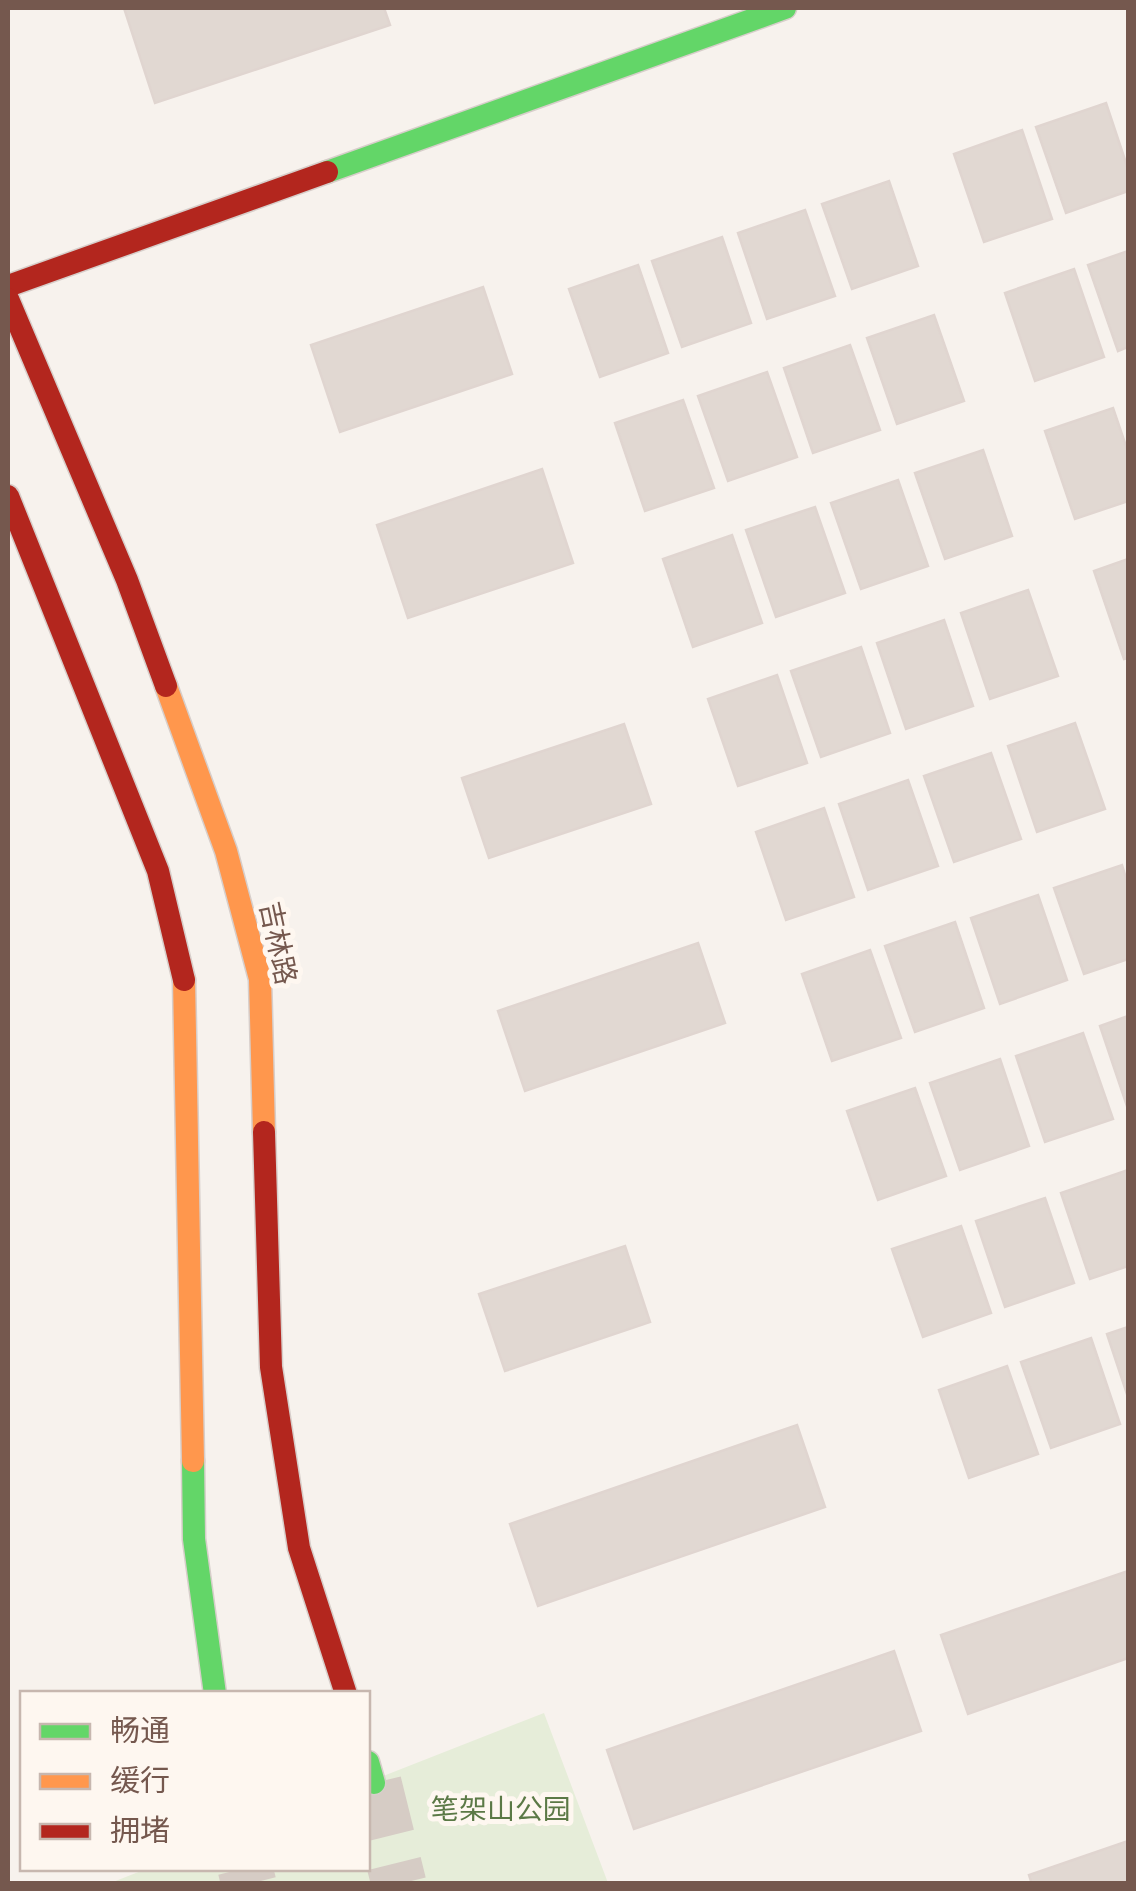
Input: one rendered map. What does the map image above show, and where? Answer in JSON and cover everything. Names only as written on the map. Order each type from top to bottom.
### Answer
[{"type":"main road","points":[[8,286],[785,8]]},
{"type":"main road","name":"吉林路","points":[[8,299],[128,580],[226,851],[260,979],[271,1368],[299,1548],[345,1691]]},
{"type":"main road","points":[[8,496],[158,872],[187,993],[194,1540],[215,1691]]},
{"type":"green space","name":"笔架山公园","points":[[544,1713],[608,1883],[108,1884],[141,1871],[370,1871],[370,1781]]},
{"type":"building","points":[[124,8],[384,8],[390,25],[155,103]]},
{"type":"building","points":[[1106,103],[1128,169],[1128,191],[1066,213],[1036,127]]},
{"type":"building","points":[[1022,130],[1052,219],[984,242],[954,154]]},
{"type":"building","points":[[889,181],[918,266],[852,289],[822,204]]},
{"type":"building","points":[[805,210],[835,296],[767,319],[738,233]]},
{"type":"building","points":[[722,237],[751,323],[682,347],[652,261]]},
{"type":"building","points":[[1128,251],[1128,347],[1118,351],[1088,265]]},
{"type":"building","points":[[638,265],[668,353],[600,377],[569,289]]},
{"type":"building","points":[[1074,269],[1104,357],[1035,381],[1005,293]]},
{"type":"building","points":[[483,287],[512,374],[340,432],[311,345]]},
{"type":"building","points":[[934,315],[964,401],[897,424],[867,338]]},
{"type":"building","points":[[850,345],[880,430],[813,453],[784,368]]},
{"type":"building","points":[[767,372],[797,457],[728,481],[698,396]]},
{"type":"building","points":[[683,400],[714,488],[645,511],[615,423]]},
{"type":"building","points":[[1113,408],[1128,452],[1128,501],[1075,519],[1045,431]]},
{"type":"building","points":[[983,450],[1012,536],[945,559],[915,473]]},
{"type":"building","points":[[542,469],[573,563],[408,618],[377,525]]},
{"type":"building","points":[[898,480],[928,566],[861,589],[831,503]]},
{"type":"building","points":[[815,507],[845,593],[776,617],[746,530]]},
{"type":"building","points":[[732,535],[762,623],[693,647],[663,559]]},
{"type":"building","points":[[1128,559],[1128,658],[1124,659],[1094,571]]},
{"type":"building","points":[[1028,590],[1058,676],[990,699],[961,613]]},
{"type":"building","points":[[944,620],[973,706],[906,729],[877,643]]},
{"type":"building","points":[[861,647],[890,733],[821,757],[791,671]]},
{"type":"building","points":[[777,675],[807,763],[738,786],[708,699]]},
{"type":"building","points":[[1075,723],[1105,809],[1037,832],[1008,746]]},
{"type":"building","points":[[624,724],[651,804],[489,858],[462,778]]},
{"type":"building","points":[[991,753],[1021,839],[954,862],[924,776]]},
{"type":"building","points":[[908,780],[938,866],[868,890],[839,804]]},
{"type":"building","points":[[824,808],[854,897],[786,920],[756,832]]},
{"type":"building","points":[[1122,865],[1128,885],[1128,959],[1084,974],[1054,888]]},
{"type":"building","points":[[1038,895],[1067,980],[1000,1004],[971,918]]},
{"type":"building","points":[[955,922],[984,1008],[915,1032],[885,946]]},
{"type":"building","points":[[698,943],[725,1023],[525,1091],[498,1011]]},
{"type":"building","points":[[870,950],[901,1038],[832,1061],[802,974]]},
{"type":"building","points":[[1128,1016],[1128,1109],[1100,1026]]},
{"type":"building","points":[[1083,1033],[1113,1119],[1045,1142],[1016,1056]]},
{"type":"building","points":[[1000,1059],[1029,1146],[960,1170],[930,1083]]},
{"type":"building","points":[[915,1088],[946,1176],[878,1200],[847,1111]]},
{"type":"building","points":[[1128,1170],[1128,1266],[1090,1279],[1061,1193]]},
{"type":"building","points":[[1045,1198],[1074,1283],[1005,1307],[976,1221]]},
{"type":"building","points":[[961,1226],[991,1313],[923,1337],[892,1249]]},
{"type":"building","points":[[625,1246],[650,1322],[505,1371],[479,1294]]},
{"type":"building","points":[[1128,1327],[1128,1397],[1107,1334]]},
{"type":"building","points":[[1091,1338],[1120,1424],[1051,1448],[1021,1362]]},
{"type":"building","points":[[1007,1366],[1038,1454],[969,1478],[939,1390]]},
{"type":"building","points":[[797,1425],[825,1507],[538,1606],[510,1524]]},
{"type":"building","points":[[1128,1571],[1128,1658],[968,1714],[941,1635]]},
{"type":"building","points":[[894,1651],[921,1731],[634,1829],[607,1750]]},
{"type":"building","points":[[1128,1841],[1128,1884],[1032,1884],[1029,1875]]},
{"type":"tunnel","points":[[374,1783],[399,1884]]},
{"type":"tunnel","points":[[246,1871],[249,1884]]},
{"type":"traffic: fast","points":[[327,172],[785,8]]},
{"type":"traffic: fast","points":[[193,1461],[194,1539],[215,1691]]},
{"type":"traffic: fast","points":[[370,1769],[374,1783]]},
{"type":"traffic: slow","points":[[166,686],[226,851],[260,979],[264,1132]]},
{"type":"traffic: slow","points":[[184,980],[193,1461]]},
{"type":"traffic: jam","points":[[8,286],[327,172]]},
{"type":"traffic: jam","points":[[8,299],[127,580],[166,686]]},
{"type":"traffic: jam","points":[[8,496],[158,871],[184,980]]},
{"type":"traffic: jam","points":[[264,1132],[271,1367],[299,1548],[345,1691]]}]
